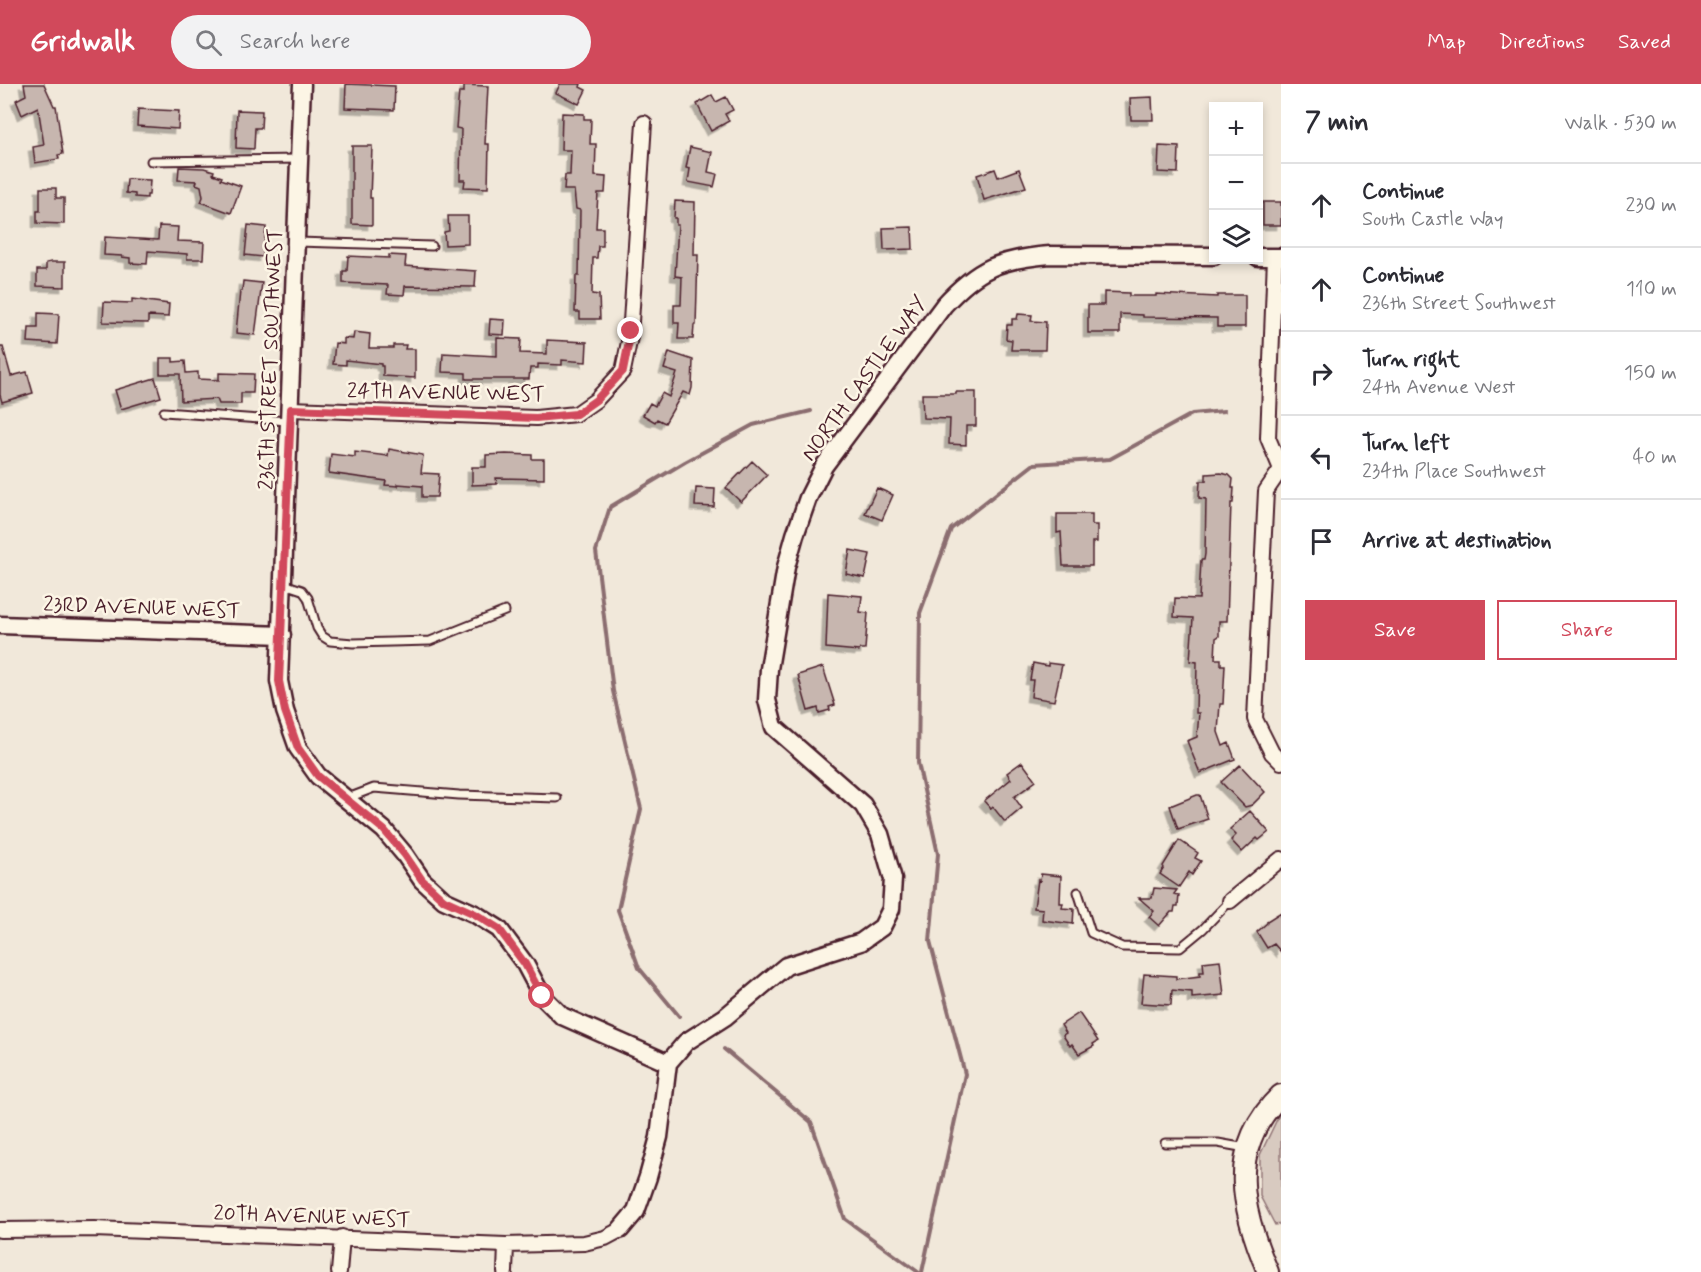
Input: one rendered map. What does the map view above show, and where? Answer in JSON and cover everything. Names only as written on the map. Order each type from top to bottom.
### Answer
[{"type":"main road","points":[[1268,1272],[1260,1254],[1245,1197],[1243,1171],[1246,1149],[1255,1128],[1269,1106],[1281,1095]]},
{"type":"street","name":"236TH STREET SOUTHWEST","points":[[302,84],[279,681],[285,711],[298,748],[318,776],[384,830],[422,880],[444,900],[475,914],[499,929],[525,964],[542,996],[562,1016],[668,1063]]},
{"type":"street","name":"24TH AVENUE WEST","points":[[291,415],[536,418],[576,414],[596,400],[623,371],[630,337],[644,123]]},
{"type":"street","name":"NORTH CASTLE WAY","points":[[668,1063],[686,1042],[725,1017],[786,966],[861,942],[882,927],[891,909],[893,879],[880,834],[862,805],[774,727],[767,700],[769,669],[786,567],[808,498],[824,466],[944,305],[961,286],[993,265],[1050,255],[1209,256]]},
{"type":"street","points":[[1272,257],[1268,438],[1281,469],[1266,491],[1255,719],[1272,753],[1281,762]]},
{"type":"street","name":"23RD AVENUE WEST","points":[[0,625],[282,635]]},
{"type":"street","points":[[1230,901],[1281,859]]},
{"type":"street","points":[[620,1230],[636,1211],[648,1177],[659,1137],[668,1063]]},
{"type":"street","name":"20TH AVENUE WEST","points":[[0,1230],[94,1228],[507,1245],[584,1243],[605,1238],[620,1230]]},
{"type":"street","points":[[339,1272],[342,1237]]},
{"type":"street","points":[[505,1272],[507,1245]]},
{"type":"lane","points":[[151,161],[300,159]]},
{"type":"lane","points":[[297,242],[432,246]]},
{"type":"lane","points":[[164,412],[291,415]]},
{"type":"lane","points":[[284,584],[302,590],[308,598],[317,628],[322,636],[330,641],[353,643],[430,641],[505,611]]},
{"type":"lane","points":[[346,799],[374,788],[459,795],[557,798]]},
{"type":"lane","points":[[1078,892],[1091,933],[1122,947],[1180,948],[1203,929],[1230,901]]},
{"type":"lane","points":[[1165,1143],[1218,1143],[1246,1149]]},
{"type":"shaded area","points":[[1281,1111],[1281,1224],[1275,1225],[1260,1196],[1260,1155]]},
{"type":"building","points":[[24,84],[44,84],[56,106],[63,154],[58,155],[59,159],[35,163],[33,147],[44,145],[38,107],[22,115],[16,100],[26,95]]},
{"type":"building","points":[[346,84],[395,86],[394,110],[345,108]]},
{"type":"building","points":[[560,84],[581,84],[580,87],[586,90],[579,104],[556,93]]},
{"type":"building","points":[[464,85],[488,86],[485,144],[489,144],[488,188],[464,187],[465,180],[460,180],[461,129],[456,128],[459,92],[464,92]]},
{"type":"building","points":[[712,95],[716,102],[726,97],[733,110],[725,114],[729,121],[711,131],[697,104]]},
{"type":"building","points":[[1152,97],[1153,120],[1131,120],[1130,98]]},
{"type":"building","points":[[138,109],[179,111],[178,129],[137,126]]},
{"type":"building","points":[[237,110],[262,111],[261,128],[255,128],[254,149],[236,148]]},
{"type":"building","points":[[562,113],[584,114],[584,119],[591,119],[590,144],[596,144],[595,176],[606,177],[605,193],[598,193],[596,228],[603,228],[603,246],[598,246],[597,258],[593,258],[592,294],[599,295],[600,319],[580,319],[580,312],[575,312],[576,276],[579,276],[580,210],[576,209],[574,190],[564,190],[565,175],[570,175],[571,150],[561,150]]},
{"type":"building","points":[[352,146],[372,146],[370,198],[372,198],[372,225],[352,224]]},
{"type":"building","points":[[1159,146],[1179,147],[1178,173],[1158,172]]},
{"type":"building","points":[[690,147],[712,152],[708,172],[717,174],[714,187],[688,182],[690,169],[686,168]]},
{"type":"building","points":[[179,167],[204,168],[214,171],[213,174],[222,177],[221,179],[241,186],[231,213],[201,202],[203,197],[201,186],[196,184],[197,181],[178,180]]},
{"type":"building","points":[[995,169],[998,177],[1019,169],[1026,187],[984,200],[977,175]]},
{"type":"building","points":[[127,179],[150,180],[147,198],[135,197],[135,194],[126,193]]},
{"type":"building","points":[[40,188],[56,188],[56,198],[64,198],[64,224],[37,223],[37,211],[40,211]]},
{"type":"building","points":[[675,201],[695,202],[694,255],[698,255],[696,325],[694,325],[693,339],[678,339],[679,323],[674,323],[674,305],[681,305],[682,277],[675,276],[678,225],[674,218]]},
{"type":"building","points":[[1263,202],[1281,202],[1281,225],[1263,225]]},
{"type":"building","points":[[448,216],[468,216],[468,244],[445,245],[444,232],[449,231]]},
{"type":"building","points":[[248,225],[266,227],[263,257],[245,255]]},
{"type":"building","points":[[159,226],[178,227],[177,241],[204,242],[203,259],[187,259],[187,254],[148,251],[147,264],[130,263],[130,258],[122,256],[104,255],[105,237],[158,240]]},
{"type":"building","points":[[912,227],[913,249],[884,250],[883,228]]},
{"type":"building","points":[[389,255],[406,256],[405,266],[476,271],[475,287],[405,286],[404,295],[387,294],[388,285],[343,283],[343,271],[347,271],[348,256],[389,258]]},
{"type":"building","points":[[65,262],[65,287],[37,286],[37,270],[46,270],[46,263]]},
{"type":"building","points":[[243,281],[262,283],[255,335],[236,333]]},
{"type":"building","points":[[1104,292],[1129,293],[1129,296],[1245,295],[1245,327],[1217,327],[1217,318],[1143,317],[1143,315],[1120,314],[1120,333],[1088,333],[1088,305],[1104,305]]},
{"type":"building","points":[[132,299],[169,304],[168,317],[148,316],[148,323],[103,322],[104,302],[132,303]]},
{"type":"building","points":[[38,313],[59,314],[57,344],[28,342],[29,328],[38,328]]},
{"type":"building","points":[[1018,314],[1032,315],[1031,321],[1046,322],[1045,350],[1011,350],[1012,340],[1006,339],[1007,325],[1012,325],[1012,319],[1017,319]]},
{"type":"building","points":[[490,319],[505,320],[504,335],[489,334]]},
{"type":"building","points":[[354,332],[370,334],[369,348],[393,348],[393,345],[406,345],[405,349],[415,349],[415,378],[383,376],[381,364],[346,360],[346,365],[333,364],[335,343],[344,344],[344,338],[353,339]]},
{"type":"building","points":[[497,338],[521,339],[520,353],[547,354],[547,340],[587,342],[586,362],[562,360],[562,365],[538,364],[538,368],[530,368],[529,379],[466,379],[466,373],[442,372],[443,353],[497,356]]},
{"type":"building","points":[[0,347],[3,347],[11,376],[27,372],[33,393],[2,402]]},
{"type":"building","points":[[669,352],[693,360],[692,388],[690,395],[683,392],[665,423],[657,419],[655,422],[643,415],[650,403],[655,406],[662,393],[669,397],[677,373],[664,369]]},
{"type":"building","points":[[160,358],[173,358],[173,362],[185,361],[186,373],[198,372],[198,379],[219,380],[219,373],[254,374],[253,393],[241,393],[241,404],[219,404],[217,399],[181,401],[180,374],[160,374]]},
{"type":"building","points":[[155,378],[161,397],[121,409],[115,390]]},
{"type":"building","points":[[956,392],[976,392],[976,426],[966,426],[966,445],[949,444],[950,419],[923,418],[922,394],[956,394]]},
{"type":"building","points":[[389,449],[423,455],[421,473],[439,474],[437,497],[422,497],[422,486],[385,485],[386,481],[329,473],[331,454],[355,457],[355,452],[388,456]]},
{"type":"building","points":[[486,455],[532,455],[532,459],[544,459],[544,479],[496,478],[497,484],[472,485],[472,467],[486,467]]},
{"type":"building","points":[[752,461],[767,475],[741,502],[726,488]]},
{"type":"building","points":[[1221,473],[1233,479],[1232,488],[1234,488],[1233,503],[1231,503],[1227,621],[1219,621],[1219,636],[1216,638],[1215,659],[1221,659],[1221,665],[1225,665],[1223,704],[1220,704],[1218,732],[1223,746],[1229,743],[1235,759],[1200,773],[1187,741],[1197,737],[1199,713],[1196,713],[1197,662],[1190,661],[1193,618],[1174,617],[1175,598],[1199,599],[1201,560],[1204,560],[1205,554],[1206,499],[1199,498],[1200,481],[1206,481],[1206,474]]},
{"type":"building","points":[[696,488],[715,489],[714,507],[695,506]]},
{"type":"building","points":[[877,488],[893,495],[882,520],[865,513]]},
{"type":"building","points":[[1057,514],[1092,514],[1092,525],[1097,525],[1097,542],[1092,542],[1092,566],[1063,566],[1061,532],[1057,533]]},
{"type":"building","points":[[850,550],[870,554],[865,578],[846,574]]},
{"type":"building","points":[[828,593],[862,596],[860,612],[868,613],[865,649],[859,651],[826,648]]},
{"type":"building","points":[[1033,663],[1048,666],[1048,663],[1062,665],[1054,701],[1031,697],[1033,680],[1030,680]]},
{"type":"building","points":[[823,667],[835,705],[829,707],[830,710],[819,713],[818,708],[808,711],[798,675]]},
{"type":"building","points":[[1022,762],[1036,781],[1014,797],[1022,808],[1005,822],[993,807],[991,809],[984,801],[1011,779],[1007,773]]},
{"type":"building","points":[[1240,765],[1265,792],[1252,805],[1245,807],[1221,782]]},
{"type":"building","points":[[1200,795],[1208,819],[1178,829],[1170,806]]},
{"type":"building","points":[[1250,811],[1269,832],[1259,840],[1257,838],[1242,852],[1231,840],[1236,835],[1230,829]]},
{"type":"building","points":[[1179,840],[1198,853],[1195,858],[1201,861],[1192,875],[1189,872],[1179,887],[1160,874]]},
{"type":"building","points":[[1041,874],[1061,876],[1060,903],[1063,903],[1062,908],[1074,909],[1073,924],[1042,920],[1043,909],[1034,908]]},
{"type":"building","points":[[1154,888],[1177,890],[1174,894],[1179,895],[1178,906],[1175,906],[1174,912],[1171,912],[1159,926],[1149,917],[1154,911],[1139,898],[1152,898]]},
{"type":"building","points":[[1281,912],[1281,952],[1274,944],[1267,948],[1257,932],[1267,921]]},
{"type":"building","points":[[1220,960],[1224,995],[1192,998],[1192,992],[1172,990],[1171,1005],[1141,1003],[1144,974],[1176,976],[1176,979],[1200,976],[1200,972],[1204,972],[1203,962]]},
{"type":"building","points":[[1079,1013],[1098,1041],[1093,1044],[1094,1046],[1079,1054],[1064,1037],[1066,1033],[1061,1025]]},
{"type":"waterway","points":[[679,1016],[639,968],[618,910],[641,809],[613,691],[596,551],[610,507],[753,425],[811,411]]},
{"type":"waterway","points":[[922,1272],[965,1074],[930,941],[938,854],[918,763],[920,613],[951,529],[1034,464],[1110,459],[1192,414],[1224,411]]},
{"type":"waterway","points":[[724,1049],[811,1122],[845,1219],[918,1272]]},
{"type":"route","points":[[542,996],[525,964],[499,929],[475,914],[444,900],[422,880],[384,830],[318,776],[298,748],[285,711],[279,681],[291,409],[536,418],[576,414],[596,400],[623,371],[631,331]]}]
